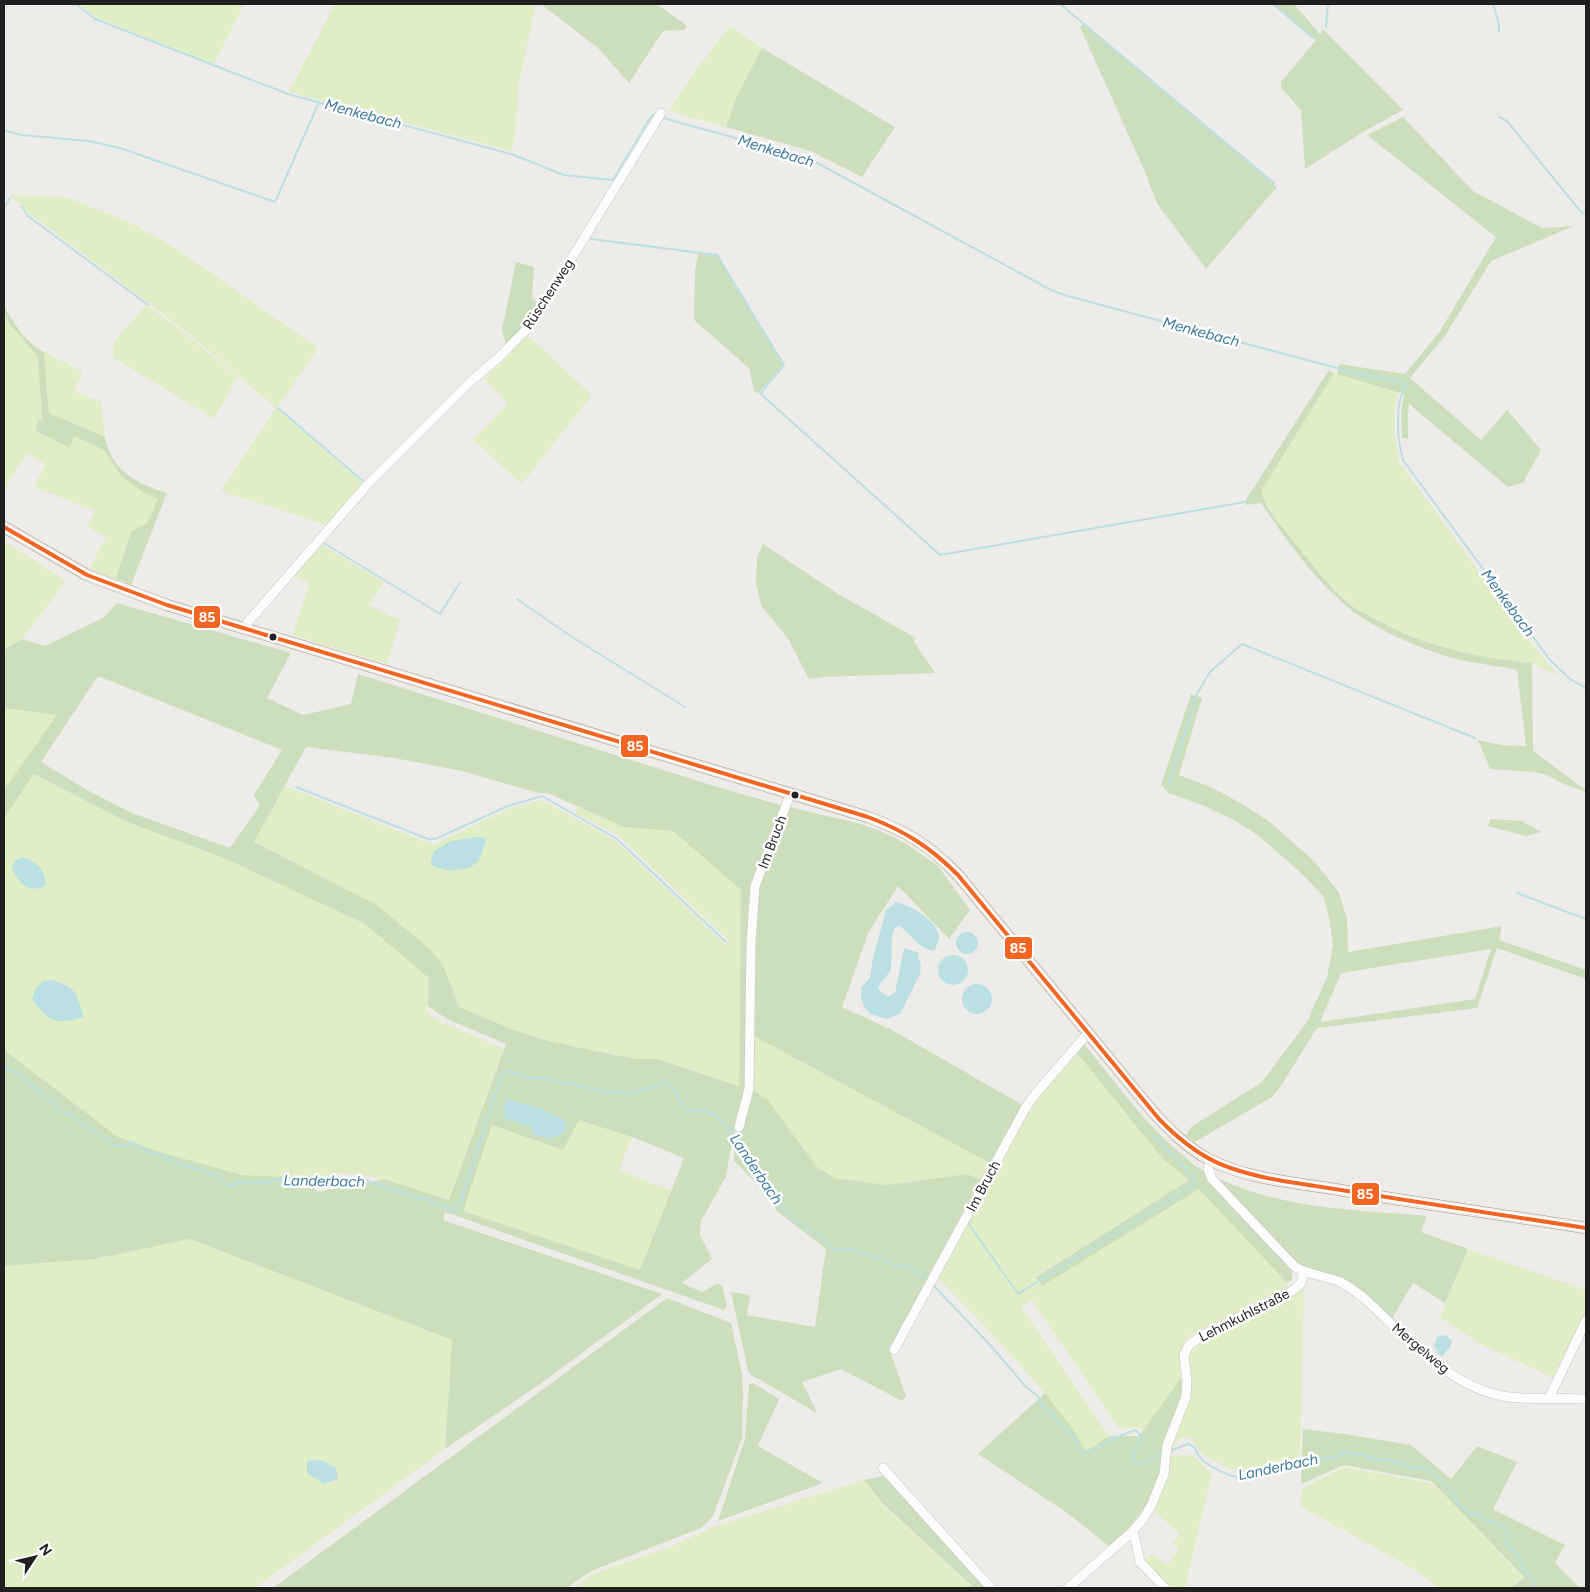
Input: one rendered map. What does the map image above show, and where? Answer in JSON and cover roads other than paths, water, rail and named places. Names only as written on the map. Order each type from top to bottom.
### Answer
[{"type":"main road","points":[[4,526],[86,575],[168,605],[868,817],[910,835],[928,847],[958,875],[1153,1112],[1178,1138],[1211,1161],[1236,1171],[1348,1192],[1586,1228]]},
{"type":"street","name":"Rüschenweg","points":[[245,628],[248,622],[368,484],[471,381],[498,358],[530,326],[661,113]]},
{"type":"street","name":"Im Bruch","points":[[739,1127],[749,1089],[751,944],[755,886],[790,794]]},
{"type":"street","name":"Im Bruch","points":[[894,1350],[1026,1107],[1088,1033]]},
{"type":"street","name":"Lehmkuhlstraße","points":[[1068,1588],[1132,1532],[1144,1518],[1159,1489],[1164,1474],[1167,1446],[1186,1397],[1187,1381],[1184,1355],[1189,1345],[1204,1334],[1294,1290],[1301,1283],[1304,1272],[1294,1267],[1212,1179],[1208,1169],[1211,1161]]},
{"type":"street","name":"Mergelweg","points":[[1304,1272],[1340,1282],[1352,1289],[1441,1368],[1472,1386],[1501,1396],[1586,1399]]},
{"type":"street","points":[[1549,1398],[1586,1321]]},
{"type":"street","points":[[883,1468],[990,1588]]},
{"type":"street","points":[[1132,1532],[1140,1562],[1165,1588]]},
{"type":"water","points":[[482,837],[486,840],[479,861],[469,868],[450,871],[435,867],[430,862],[434,851],[451,841]]},
{"type":"water","points":[[22,857],[40,867],[44,875],[45,886],[34,889],[21,882],[12,869],[14,861]]},
{"type":"water","points":[[896,902],[908,906],[928,919],[937,930],[939,938],[934,951],[923,947],[899,926],[894,929],[891,970],[878,987],[881,992],[888,996],[895,993],[904,948],[919,953],[918,957],[921,964],[920,974],[900,1014],[887,1019],[870,1014],[861,998],[861,988],[870,977],[886,910]]},
{"type":"water","points":[[963,932],[971,932],[978,939],[978,947],[971,954],[963,954],[956,947],[956,939]]},
{"type":"water","points":[[953,955],[964,959],[968,970],[964,981],[953,985],[942,981],[938,970],[942,959]]},
{"type":"water","points":[[53,980],[72,989],[84,1017],[60,1021],[54,1020],[43,1013],[32,999],[35,990],[43,981]]},
{"type":"water","points":[[977,984],[988,988],[992,999],[988,1010],[977,1014],[966,1010],[962,999],[966,988]]},
{"type":"water","points":[[510,1100],[527,1105],[530,1103],[532,1106],[566,1121],[565,1132],[551,1139],[533,1134],[530,1125],[523,1126],[517,1121],[507,1121],[503,1114],[506,1101]]},
{"type":"water","points":[[1443,1335],[1452,1341],[1443,1356],[1439,1355],[1434,1345],[1437,1337]]},
{"type":"water","points":[[321,1460],[336,1468],[338,1479],[324,1484],[307,1473],[307,1461]]},
{"type":"waterway","name":"Menkebach","points":[[76,4],[95,19],[288,94],[511,154],[564,175],[613,180],[648,121],[653,115],[656,116]]},
{"type":"waterway","points":[[1060,4],[1274,183]]},
{"type":"waterway","points":[[1273,4],[1313,38]]},
{"type":"waterway","points":[[1326,27],[1328,4]]},
{"type":"waterway","points":[[1493,4],[1499,24],[1499,32]]},
{"type":"waterway","points":[[4,130],[21,135],[89,141],[120,148],[275,202],[319,102]]},
{"type":"waterway","points":[[1499,117],[1507,121],[1581,212],[1586,214]]},
{"type":"waterway","name":"Menkebach","points":[[663,118],[808,158],[1051,290],[1064,295],[1363,375],[1404,382],[1406,385],[1400,400],[1398,422],[1403,460],[1550,660],[1570,679],[1586,688]]},
{"type":"waterway","points":[[4,208],[10,198]]},
{"type":"waterway","points":[[22,207],[28,216],[148,305]]},
{"type":"waterway","points":[[591,239],[717,255],[784,365],[761,393],[763,396],[940,555],[1245,502]]},
{"type":"waterway","points":[[278,408],[364,482]]},
{"type":"waterway","points":[[322,542],[440,614],[460,582]]},
{"type":"waterway","points":[[517,599],[572,637],[685,707]]},
{"type":"waterway","points":[[1169,784],[1197,694],[1210,672],[1242,644],[1475,738]]},
{"type":"waterway","points":[[296,787],[428,839],[435,839],[508,806],[542,796],[617,839],[726,942]]},
{"type":"waterway","points":[[1517,893],[1586,919]]},
{"type":"waterway","name":"Landerbach","points":[[4,1068],[19,1074],[46,1098],[53,1101],[59,1111],[68,1113],[116,1145],[122,1147],[134,1143],[145,1151],[169,1158],[174,1163],[209,1172],[230,1186],[240,1182],[248,1184],[309,1178],[328,1181],[335,1179],[353,1181],[363,1179],[426,1199],[454,1211],[458,1208],[502,1074],[507,1071],[531,1078],[544,1078],[610,1093],[618,1091],[626,1094],[663,1083],[668,1084],[672,1086],[686,1112],[709,1112],[725,1124],[747,1152],[752,1167],[767,1182],[774,1199],[791,1217],[826,1240],[834,1251],[848,1248],[893,1265],[910,1267],[929,1280]]},
{"type":"waterway","points":[[968,1223],[1018,1294],[1192,1186],[1195,1181],[1193,1177],[1155,1136]]},
{"type":"waterway","name":"Landerbach","points":[[932,1284],[992,1347],[1026,1387],[1038,1396],[1042,1405],[1065,1430],[1070,1432],[1082,1453],[1095,1450],[1112,1439],[1136,1430],[1141,1436],[1133,1456],[1137,1463],[1144,1464],[1163,1451]]},
{"type":"waterway","name":"Landerbach","points":[[1170,1451],[1188,1444],[1195,1448],[1201,1459],[1206,1463],[1237,1477],[1279,1469],[1311,1460],[1336,1457],[1346,1452],[1374,1459],[1399,1462],[1413,1469],[1428,1468],[1455,1495],[1458,1505],[1469,1513],[1479,1515],[1487,1521],[1499,1524],[1507,1530],[1509,1534],[1506,1544],[1518,1555],[1537,1588]]}]
